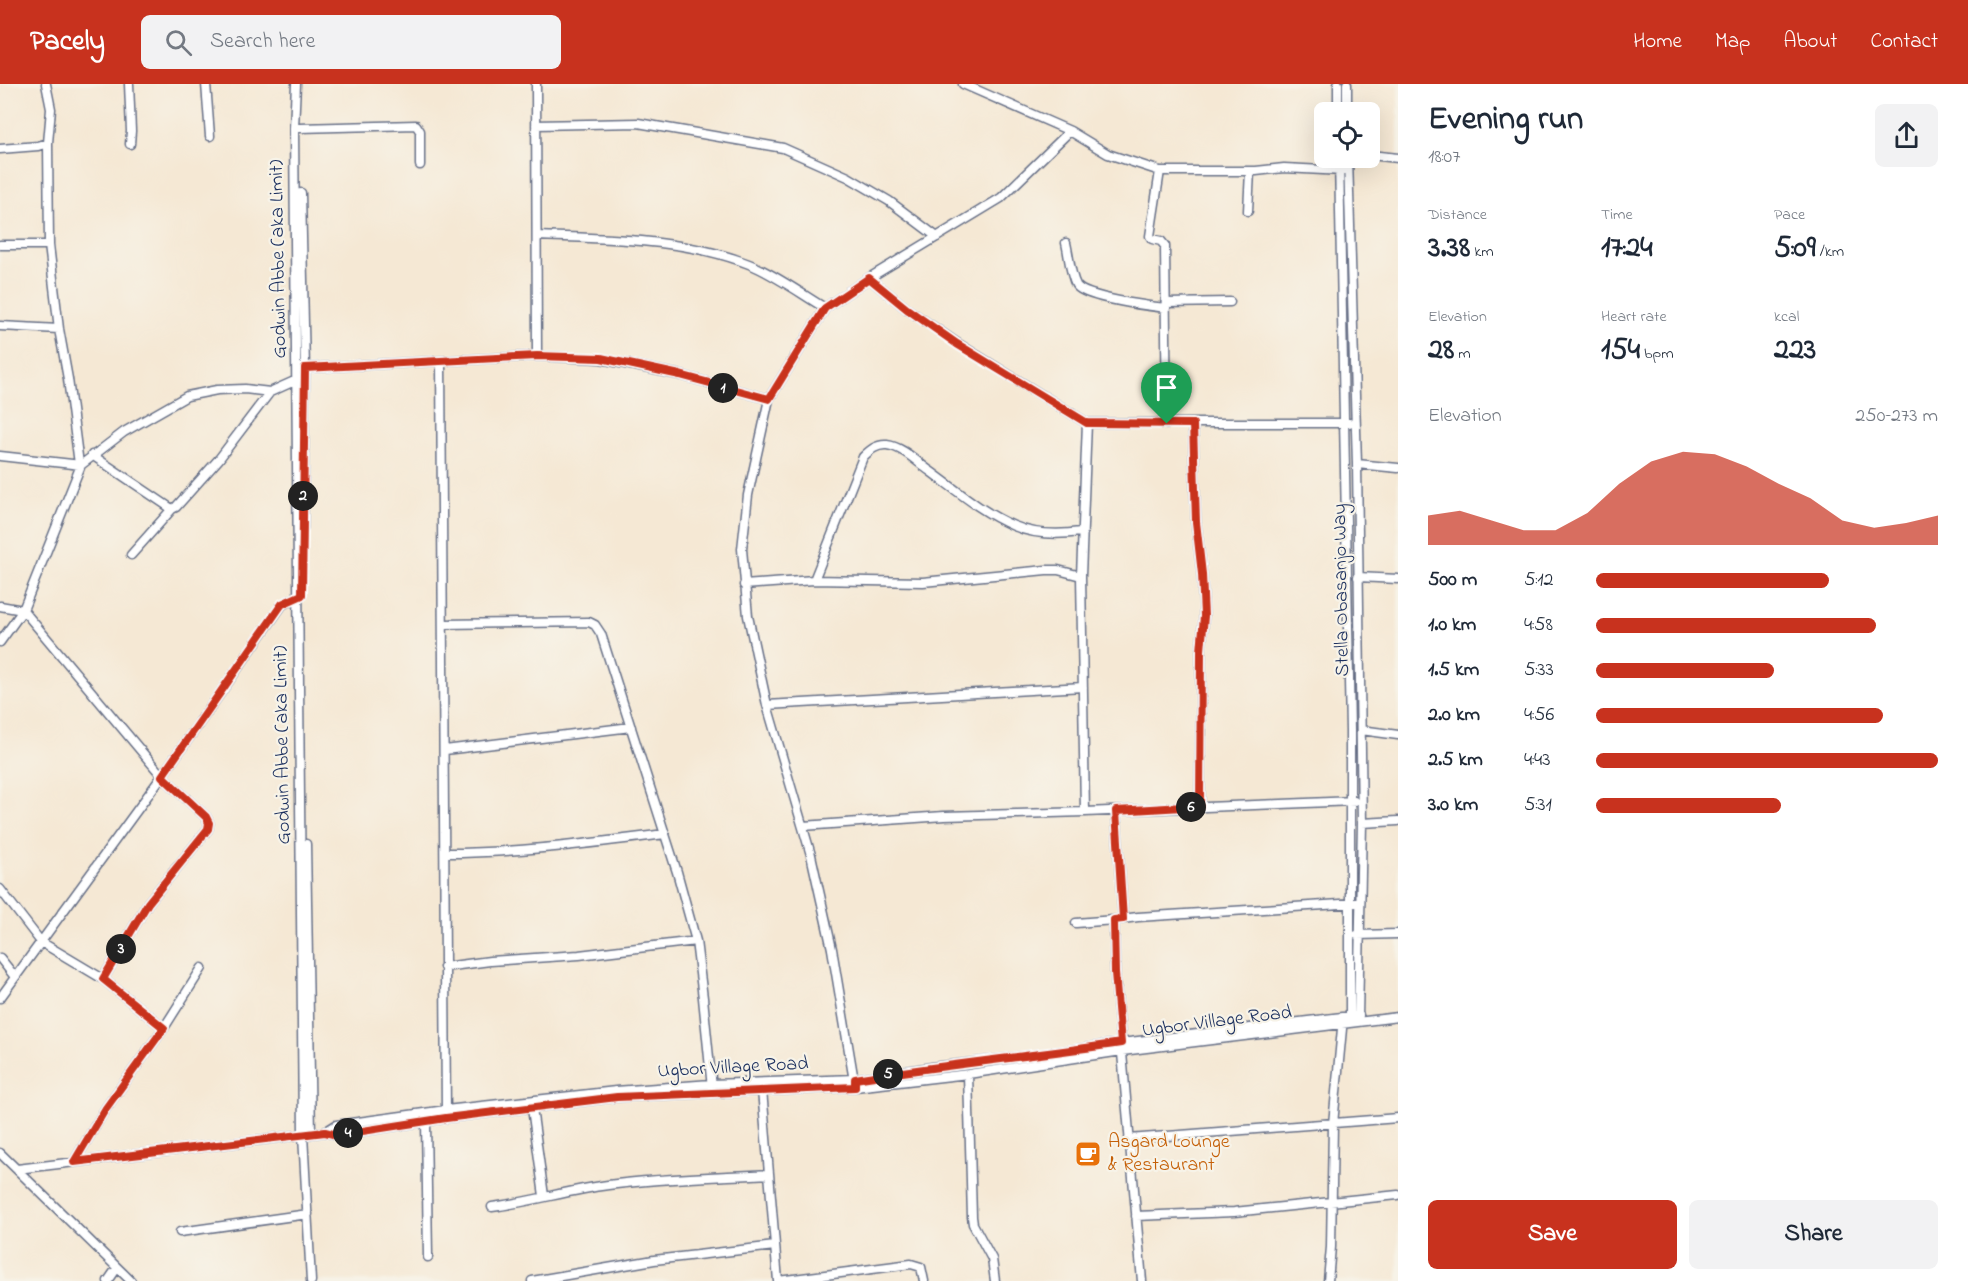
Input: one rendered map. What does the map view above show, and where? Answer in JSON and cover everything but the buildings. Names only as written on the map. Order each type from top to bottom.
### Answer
[{"type":"street","points":[[0,642],[22,610],[80,464],[59,329],[49,245],[48,143],[51,110],[46,84]]},
{"type":"street","points":[[129,84],[131,131],[129,144]]},
{"type":"street","points":[[206,84],[210,136]]},
{"type":"street","name":"Godwin Abbe (aka Limit)","points":[[296,84],[302,375]]},
{"type":"street","points":[[536,84],[537,356]]},
{"type":"street","points":[[963,84],[1070,131],[1108,154],[1160,171],[1250,171],[1284,168],[1343,171]]},
{"type":"street","points":[[1338,84],[1338,102]]},
{"type":"street","points":[[1347,84],[1347,102]]},
{"type":"street","name":"Godwin Abbe (aka Limit)","points":[[295,102],[299,128],[302,375],[299,595],[310,1281]]},
{"type":"street","points":[[536,125],[638,123],[783,148],[848,177],[889,201],[937,237]]},
{"type":"street","points":[[299,128],[416,125],[420,131],[420,165]]},
{"type":"street","points":[[855,1083],[832,949],[803,826],[766,705],[747,616],[742,549],[748,495],[769,399],[825,308],[869,278],[1001,198],[1070,131]]},
{"type":"street","points":[[0,149],[48,143]]},
{"type":"street","points":[[1380,156],[1398,158]]},
{"type":"street","points":[[1328,1281],[1331,1247],[1333,1124],[1350,1019],[1351,801],[1342,168]]},
{"type":"street","name":"Stella Obasanjo Way","points":[[1344,168],[1357,464],[1362,801],[1361,935],[1350,1019]]},
{"type":"street","points":[[1160,171],[1150,236],[1152,239],[1161,241],[1165,246],[1167,424]]},
{"type":"street","points":[[1248,211],[1250,171]]},
{"type":"street","points":[[537,236],[628,240],[697,249],[751,265],[825,308]]},
{"type":"street","points":[[1066,243],[1075,282],[1081,291],[1141,305],[1166,306],[1230,302]]},
{"type":"street","points":[[0,245],[49,245]]},
{"type":"street","points":[[869,278],[907,309],[957,344],[1087,423],[1355,423]]},
{"type":"street","points":[[0,326],[59,329]]},
{"type":"street","points":[[131,555],[219,459],[270,392],[302,375],[441,361],[537,356],[601,358],[680,375],[769,399]]},
{"type":"street","points":[[441,361],[446,1114]]},
{"type":"street","points":[[0,456],[80,464],[124,432],[187,396],[217,390],[245,389],[270,392]]},
{"type":"street","points":[[1085,812],[1081,576],[1087,423]]},
{"type":"street","points":[[1193,424],[1196,522],[1204,616],[1201,651],[1200,806]]},
{"type":"street","points":[[814,580],[863,457],[876,446],[899,449],[993,516],[1013,526],[1026,530],[1064,534],[1082,532]]},
{"type":"street","points":[[92,455],[172,509]]},
{"type":"street","points":[[1357,464],[1398,468]]},
{"type":"street","points":[[744,585],[814,580],[923,582],[1046,570],[1058,570],[1081,576]]},
{"type":"street","points":[[1358,577],[1398,579]]},
{"type":"street","points":[[0,998],[162,776],[282,604],[299,595]]},
{"type":"street","points":[[0,606],[22,610],[162,776],[206,817],[209,823],[208,829],[148,903],[103,979]]},
{"type":"street","points":[[444,624],[589,622],[595,625],[601,634],[632,727],[696,941],[712,1088]]},
{"type":"street","points":[[766,705],[1083,687]]},
{"type":"street","points":[[445,750],[632,727]]},
{"type":"street","points":[[1361,730],[1398,735]]},
{"type":"street","points":[[803,826],[944,816],[1362,801]]},
{"type":"street","points":[[1116,811],[1118,919],[1115,973],[1142,1281]]},
{"type":"street","points":[[1362,823],[1398,821]]},
{"type":"street","points":[[445,853],[478,853],[565,846],[665,834]]},
{"type":"street","points":[[0,889],[41,942],[103,979],[164,1028]]},
{"type":"street","points":[[1076,923],[1362,902]]},
{"type":"street","points":[[1351,936],[1398,934]]},
{"type":"street","points":[[444,967],[490,961],[579,955],[696,941]]},
{"type":"street","points":[[0,958],[15,977]]},
{"type":"street","points":[[74,1162],[106,1108],[164,1028],[202,968]]},
{"type":"street","name":"Ugbor Village Road","points":[[17,1169],[325,1132],[337,1135],[426,1121],[446,1114],[616,1091],[855,1083],[933,1067],[1350,1019],[1398,1017]]},
{"type":"street","name":"Ugbor Village Road","points":[[325,1132],[336,1125],[532,1108],[712,1088],[762,1090],[968,1074],[1122,1047]]},
{"type":"street","points":[[968,1074],[972,1217],[973,1224],[992,1259],[995,1281]]},
{"type":"street","points":[[762,1090],[778,1281],[911,1264],[921,1267],[924,1281]]},
{"type":"street","points":[[532,1108],[544,1197]]},
{"type":"street","points":[[1129,1139],[1398,1118]]},
{"type":"street","points":[[426,1121],[428,1257]]},
{"type":"street","points":[[0,1153],[131,1281]]},
{"type":"street","points":[[492,1207],[530,1202],[544,1197],[610,1185],[769,1174]]},
{"type":"street","points":[[1136,1216],[1234,1212],[1398,1195]]},
{"type":"street","points":[[180,1232],[308,1214]]},
{"type":"street","points":[[532,1281],[654,1260],[775,1246]]},
{"type":"street","points":[[108,1281],[117,1268]]},
{"type":"place","name":"Asgard Lounge & Restaurant","points":[[1088,1154]]},
{"type":"route","points":[[869,278],[907,309],[957,344],[1087,423],[1167,424],[1193,424],[1196,522],[1204,616],[1201,651],[1200,806],[1116,811],[1123,919],[1114,920],[1115,973],[1121,1043],[855,1079],[855,1087],[617,1097],[446,1118],[337,1135],[325,1132],[74,1162],[106,1108],[164,1028],[103,979],[148,903],[208,829],[209,823],[206,817],[162,776],[282,604],[302,595],[305,368],[537,356],[601,358],[680,375],[735,392],[769,399],[825,308],[869,278]]}]
